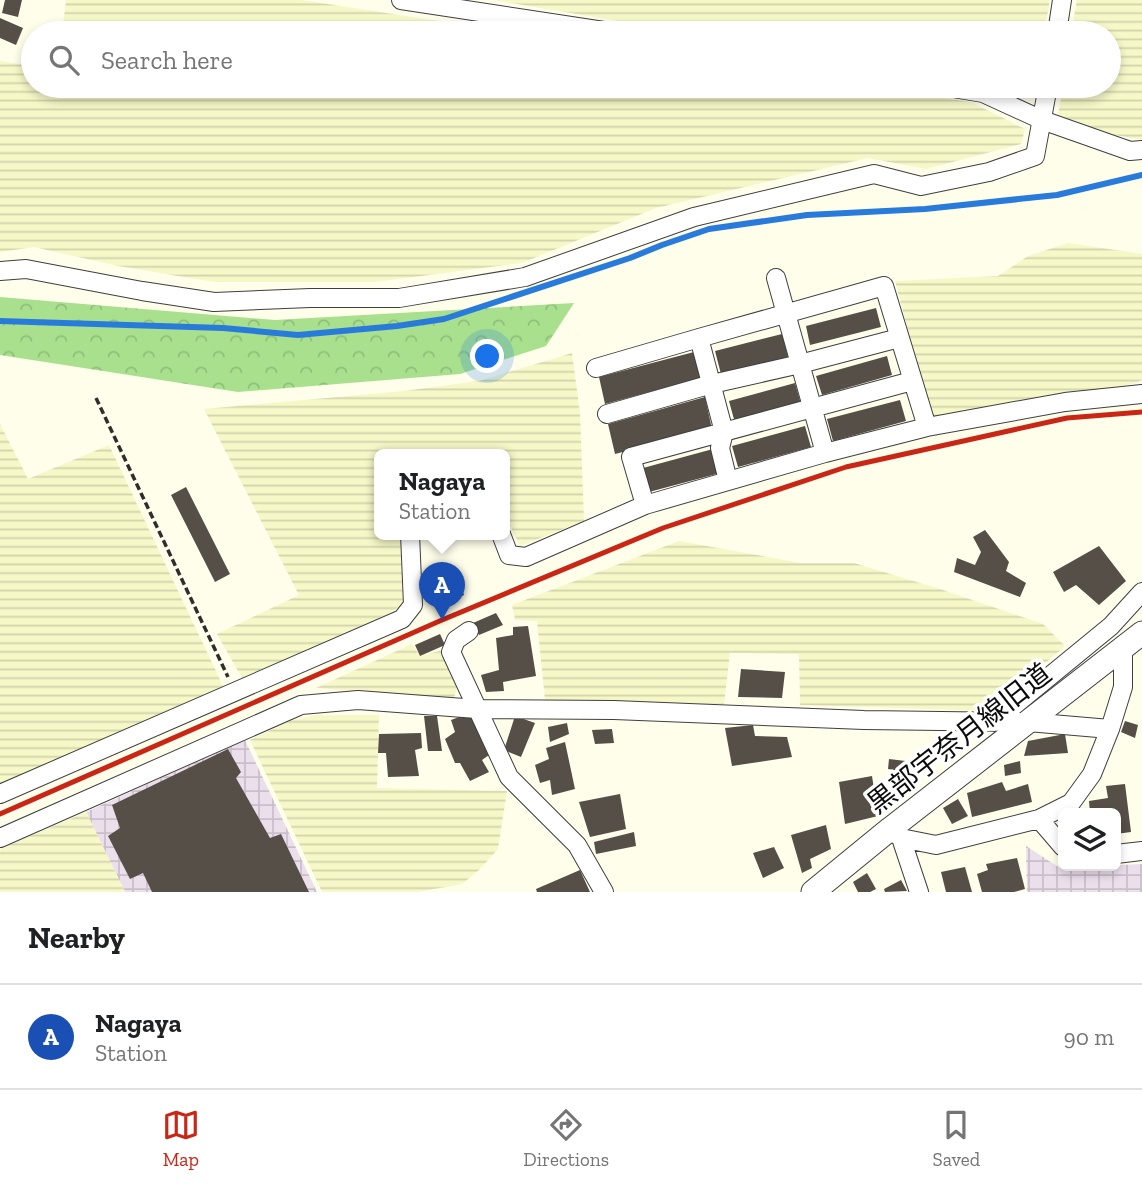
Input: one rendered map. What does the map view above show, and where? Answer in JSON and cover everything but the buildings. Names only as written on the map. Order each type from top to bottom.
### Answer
[{"type":"street","points":[[401,0],[538,21]]},
{"type":"street","points":[[1058,21],[1062,0]]},
{"type":"street","points":[[994,98],[1042,120],[1130,151],[1142,150]]},
{"type":"street","points":[[0,271],[26,270],[214,302],[399,298],[525,277],[694,217],[874,174],[921,187],[989,172],[1035,156],[1046,98]]},
{"type":"street","points":[[776,278],[825,453]]},
{"type":"street","points":[[596,368],[884,286],[927,427]]},
{"type":"street","points":[[699,338],[724,432],[720,448],[727,481]]},
{"type":"street","points":[[607,414],[712,384],[899,338]]},
{"type":"street","points":[[645,505],[631,457],[912,381]]},
{"type":"street","points":[[503,540],[509,555],[526,557],[645,505],[825,453],[927,427],[1065,402],[1142,394]]},
{"type":"street","points":[[0,794],[402,619],[413,605],[410,540]]},
{"type":"street","points":[[994,722],[1111,626],[1142,592]]},
{"type":"street","points":[[469,631],[456,640],[451,652],[509,778],[577,845],[604,892]]},
{"type":"street","name":"黒部宇奈月線旧道","points":[[813,892],[896,834],[1028,722],[1142,633]]},
{"type":"street","points":[[896,834],[936,845],[1039,819],[1072,803],[1093,774],[1110,729],[1123,687],[1123,648]]},
{"type":"street","points":[[0,838],[301,705],[358,700],[477,709],[614,710],[864,720],[1028,722],[1110,729]]},
{"type":"street","points":[[1039,819],[1058,841]]},
{"type":"street","points":[[896,834],[919,892]]},
{"type":"street","points":[[1121,853],[1142,852]]},
{"type":"path","points":[[96,398],[235,692]]},
{"type":"shaded area","points":[[245,740],[317,892],[125,892],[86,812]]},
{"type":"shaded area","points":[[1026,846],[1058,867],[1058,871],[1121,871],[1121,865],[1142,864],[1142,892],[1027,892]]},
{"type":"green space","points":[[66,0],[301,0],[439,21],[63,21]]},
{"type":"green space","points":[[493,0],[1050,0],[1046,21],[618,21]]},
{"type":"green space","points":[[1077,0],[1142,0],[1142,140],[1099,132],[1058,115],[1061,98],[1121,98],[1121,21],[1073,21]]},
{"type":"green space","points":[[0,61],[21,64],[21,98],[943,98],[971,102],[1025,129],[1021,144],[926,169],[868,158],[656,208],[522,263],[375,282],[214,282],[118,266],[34,247],[0,252]]},
{"type":"green space","points":[[1068,243],[1142,254],[1142,380],[1133,384],[1012,402],[931,418],[895,281],[998,276],[1028,256]]},
{"type":"green space","points":[[0,297],[275,320],[574,303],[546,346],[460,374],[238,392],[0,355]]},
{"type":"green space","points":[[572,353],[580,413],[584,521],[520,546],[510,525],[510,449],[374,449],[374,540],[400,540],[403,603],[392,612],[242,678],[217,634],[299,595],[204,409],[404,391],[479,381]]},
{"type":"green space","points":[[0,424],[28,479],[109,445],[223,686],[0,784]]},
{"type":"green space","points":[[679,541],[801,563],[854,563],[1043,624],[1065,646],[990,711],[800,705],[799,654],[730,653],[724,704],[545,700],[537,621],[515,620],[512,605]]},
{"type":"green space","points":[[412,644],[420,656],[443,650],[458,684],[454,698],[316,688]]},
{"type":"green space","points":[[317,715],[379,715],[377,788],[507,791],[498,849],[462,884],[418,892],[322,892],[250,740],[292,720]]},
{"type":"green space","points":[[86,812],[125,892],[0,892],[0,849]]},
{"type":"waterway","points":[[0,321],[223,328],[298,335],[397,326],[444,319],[709,229],[807,215],[925,209],[1057,195],[1142,175]]},
{"type":"railway","points":[[0,814],[442,620],[663,528],[846,467],[1067,418],[1142,412]]},
{"type":"place","name":"Nagaya","points":[[442,620]]}]
